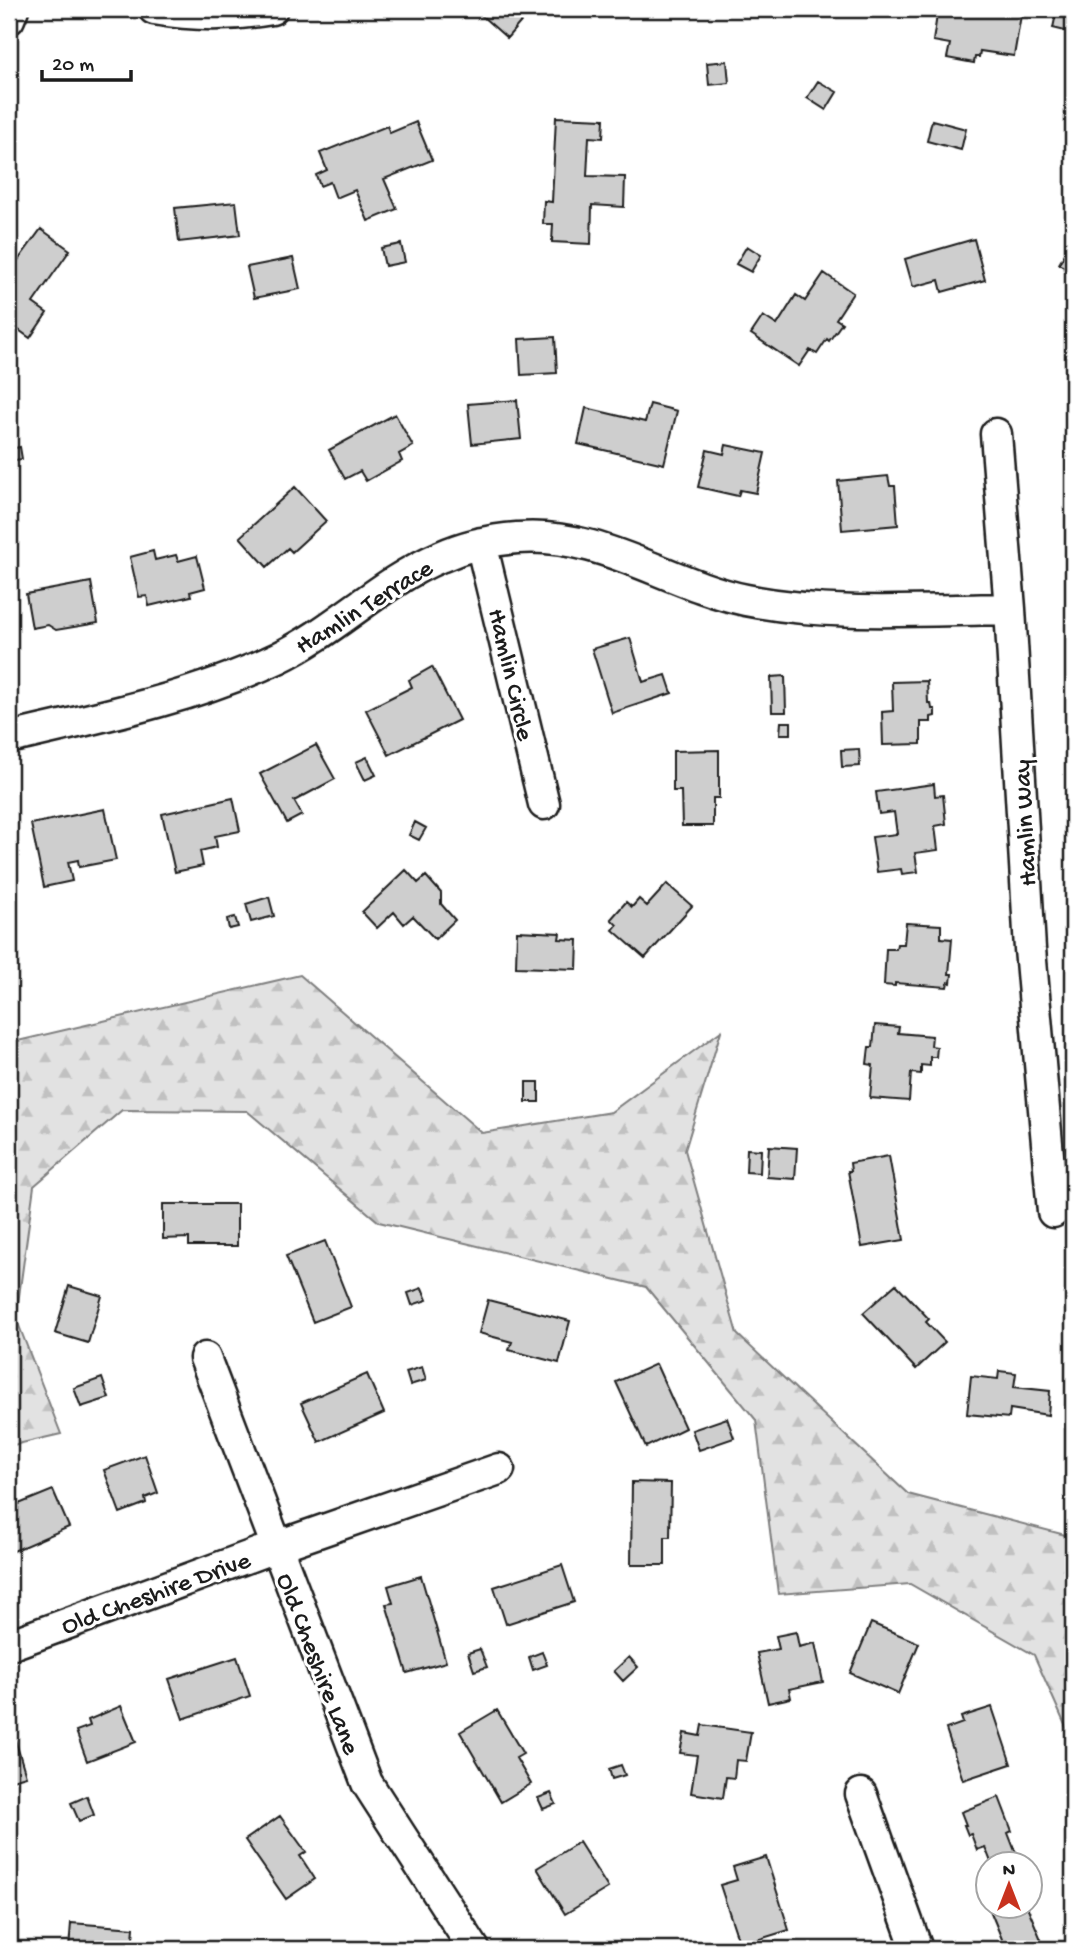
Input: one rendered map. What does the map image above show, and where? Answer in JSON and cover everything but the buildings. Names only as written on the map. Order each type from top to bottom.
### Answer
[{"type":"street","points":[[9,19],[13,9]]},
{"type":"street","points":[[154,9],[197,15],[234,15],[272,9]]},
{"type":"street","name":"Hamlin Way","points":[[996,434],[1010,609],[1030,949],[1053,1212]]},
{"type":"street","name":"Hamlin Terrace","points":[[9,738],[198,691],[234,678],[282,656],[327,630],[397,580],[440,557],[481,543],[519,538],[567,539],[629,557],[689,583],[733,596],[811,611],[1010,609]]},
{"type":"street","name":"Hamlin Circle","points":[[481,543],[544,804]]},
{"type":"street","name":"Old Cheshire Lane","points":[[205,1358],[367,1783],[474,1949]]},
{"type":"street","name":"Old Cheshire Drive","points":[[9,1645],[275,1547],[499,1469]]},
{"type":"street","points":[[861,1794],[917,1949]]},
{"type":"green space","points":[[300,975],[482,1133],[611,1112],[721,1031],[685,1150],[737,1334],[908,1494],[1073,1537],[1073,1743],[1034,1655],[910,1584],[778,1594],[756,1420],[646,1287],[379,1222],[247,1111],[122,1110],[34,1186],[16,1318],[61,1434],[9,1446],[9,1043]]}]
